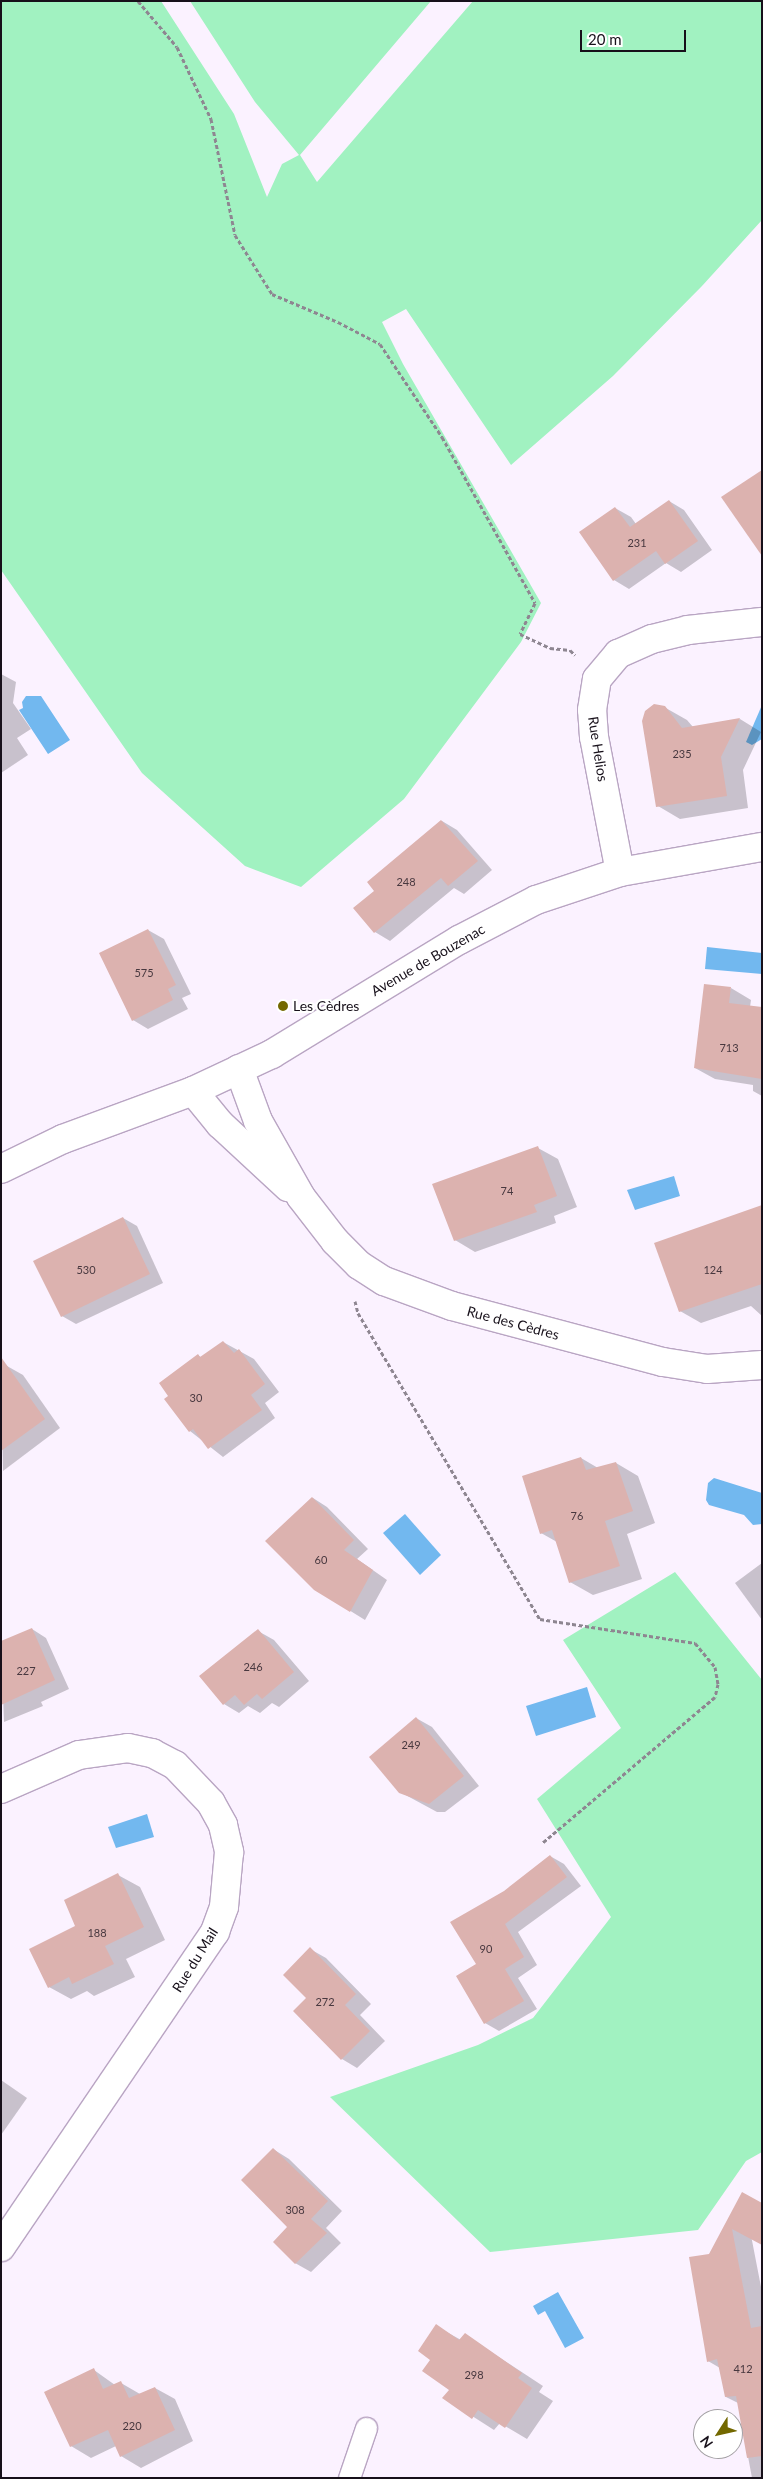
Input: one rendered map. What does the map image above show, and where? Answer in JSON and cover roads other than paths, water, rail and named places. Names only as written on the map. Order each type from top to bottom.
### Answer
[{"type":"street","name":"Rue Helios","points":[[620,872],[594,737],[592,710],[597,680],[618,654],[652,639],[688,630],[759,620]]},
{"type":"street","name":"Avenue de Bouzenac","points":[[1,1169],[63,1139],[193,1091],[292,1043],[373,991],[517,908],[620,872],[762,847]]},
{"type":"street","name":"Rue des Cèdres","points":[[239,1069],[258,1121],[301,1196],[335,1241],[359,1264],[384,1281],[416,1295],[663,1362],[707,1368],[762,1365]]},
{"type":"street","name":"Rue des Cèdres","points":[[193,1091],[205,1108],[245,1149],[276,1179],[301,1196]]},
{"type":"street","name":"Rue du Mail","points":[[1,1788],[78,1755],[128,1748],[152,1753],[175,1766],[211,1803],[223,1825],[230,1852],[224,1907],[214,1932],[1,2247]]},
{"type":"lane","points":[[350,2478],[366,2428]]},
{"type":"water","points":[[26,696],[41,696],[70,740],[48,754],[19,710],[23,708],[22,702]]},
{"type":"water","points":[[762,705],[762,739],[752,745],[746,742]]},
{"type":"water","points":[[707,947],[762,953],[762,974],[705,969]]},
{"type":"water","points":[[674,1176],[680,1196],[635,1210],[627,1190]]},
{"type":"water","points":[[714,1478],[762,1493],[762,1524],[753,1525],[744,1515],[709,1505],[706,1500],[708,1483]]},
{"type":"water","points":[[405,1514],[441,1555],[420,1575],[383,1533]]},
{"type":"water","points":[[587,1687],[596,1717],[536,1736],[526,1706]]},
{"type":"water","points":[[147,1814],[154,1837],[116,1848],[108,1827]]},
{"type":"water","points":[[558,2292],[584,2338],[565,2348],[545,2311],[538,2315],[533,2306]]},
{"type":"place","name":"Les Cèdres","points":[[283,1006]]}]
